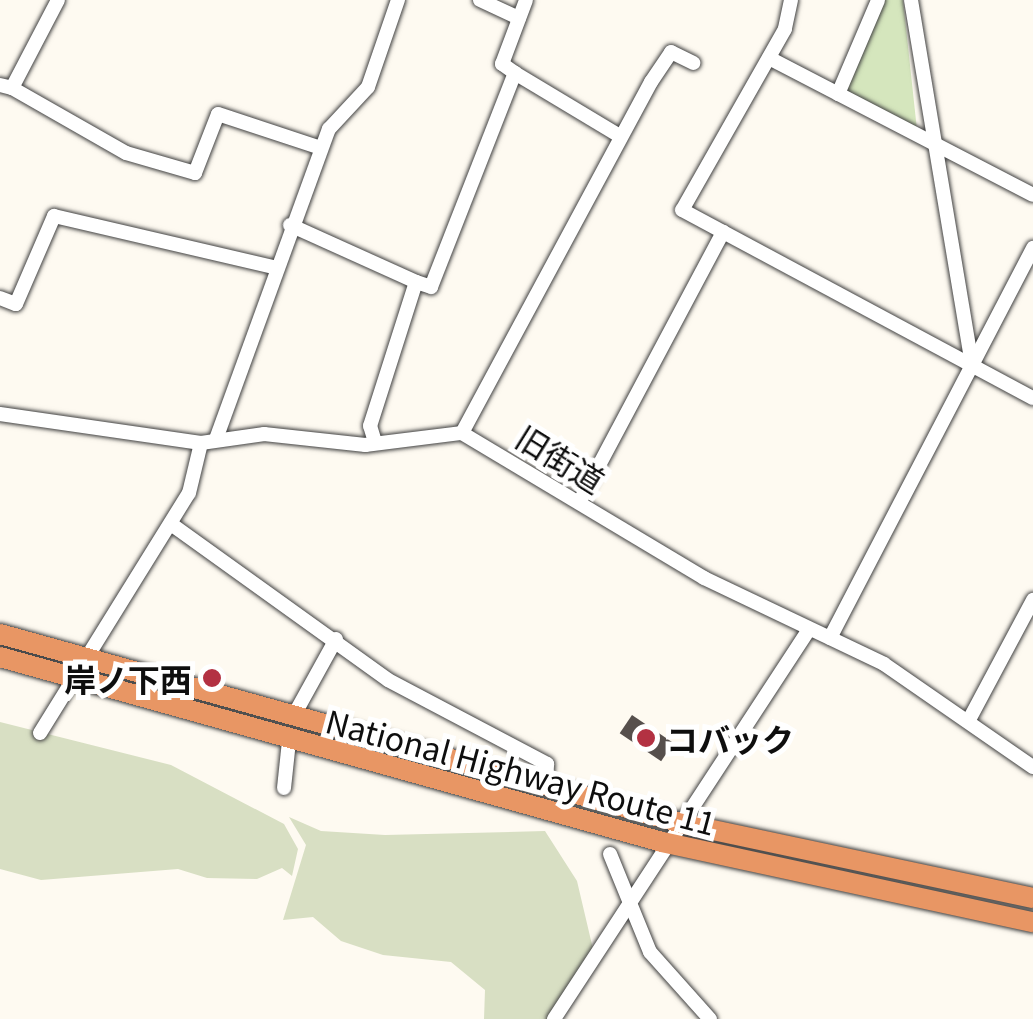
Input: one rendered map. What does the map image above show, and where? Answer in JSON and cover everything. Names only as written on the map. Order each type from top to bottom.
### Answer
[{"type":"highway","name":"National Highway Route 11","points":[[0,634],[74,667],[289,741],[662,842],[1033,922]]},
{"type":"highway","name":"National Highway Route 11","points":[[0,656],[74,667],[293,716],[684,824],[1033,898]]},
{"type":"street","points":[[58,0],[6,87],[126,153],[195,172],[218,114],[321,148]]},
{"type":"street","points":[[40,733],[74,667],[170,524],[208,441],[321,148],[368,87],[398,0]]},
{"type":"street","points":[[480,0],[519,18]]},
{"type":"street","points":[[526,0],[502,64],[620,136]]},
{"type":"street","points":[[791,0],[769,58],[682,210],[1033,398]]},
{"type":"street","points":[[838,94],[878,0]]},
{"type":"street","points":[[911,0],[972,365]]},
{"type":"street","points":[[0,414],[208,441],[376,442],[462,433],[620,136],[671,52],[694,64]]},
{"type":"street","points":[[769,58],[1033,196]]},
{"type":"street","points":[[290,225],[430,287],[515,73]]},
{"type":"street","points":[[0,298],[16,304],[54,216],[273,267]]},
{"type":"street","points":[[580,501],[723,232]]},
{"type":"street","points":[[830,638],[1033,248]]},
{"type":"street","points":[[376,442],[370,426],[416,282]]},
{"type":"street","name":"旧街道","points":[[462,433],[970,718],[1033,766]]},
{"type":"street","points":[[170,524],[336,639],[388,680],[547,764],[546,787]]},
{"type":"street","points":[[970,718],[1033,600]]},
{"type":"street","points":[[554,1019],[662,842],[684,824],[809,629]]},
{"type":"street","points":[[293,716],[336,639]]},
{"type":"street","points":[[284,788],[289,741]]},
{"type":"street","points":[[610,854],[626,905],[669,980],[710,1019]]},
{"type":"green space","points":[[884,0],[903,0],[917,130],[846,91]]},
{"type":"green space","points":[[0,722],[171,765],[284,824],[298,849],[292,876],[282,868],[257,879],[207,878],[178,869],[41,880],[0,869]]},
{"type":"green space","points":[[289,817],[321,831],[385,835],[545,831],[577,881],[593,949],[547,1019],[484,1019],[485,990],[451,962],[383,955],[341,941],[313,917],[283,920],[306,845]]},
{"type":"building","name":"コバック","points":[[632,715],[673,743],[661,761],[620,733]]},
{"type":"place","name":"岸ノ下西","points":[[212,678]]},
{"type":"place","name":"コバック","points":[[646,738]]}]
